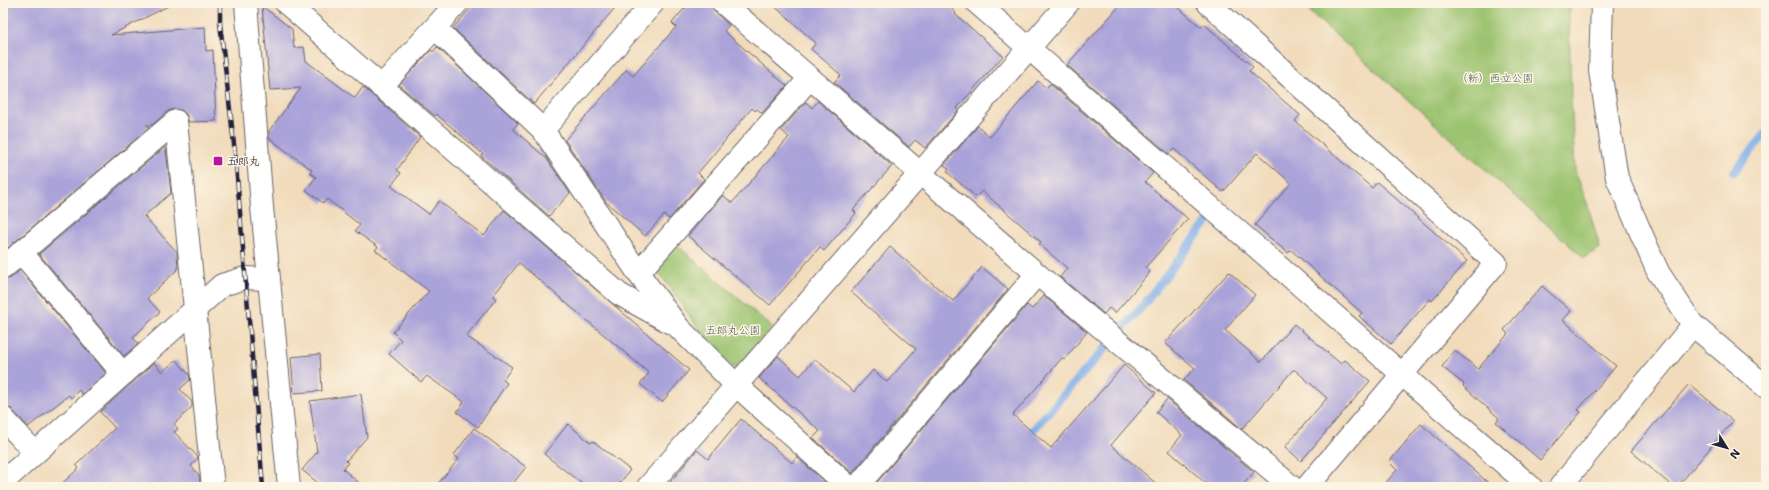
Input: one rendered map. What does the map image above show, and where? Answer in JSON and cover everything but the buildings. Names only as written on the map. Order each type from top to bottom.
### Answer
[{"type":"street","points":[[246,3],[269,279],[289,487]]},
{"type":"street","points":[[286,3],[620,294],[679,328]]},
{"type":"street","points":[[381,87],[436,28],[457,3]]},
{"type":"street","points":[[543,130],[653,3]]},
{"type":"street","points":[[723,3],[1037,274],[1292,487]]},
{"type":"street","points":[[977,3],[1531,487]]},
{"type":"street","points":[[648,487],[1068,3]]},
{"type":"street","points":[[1208,3],[1496,263],[1307,487]]},
{"type":"street","points":[[1602,3],[1600,71],[1617,178],[1658,272],[1693,325],[1766,387]]},
{"type":"street","points":[[436,28],[543,130],[638,273],[679,328],[736,386],[849,487]]},
{"type":"street","points":[[638,273],[810,78]]},
{"type":"street","points":[[3,268],[176,121],[213,487]]},
{"type":"street","points":[[22,252],[123,374]]},
{"type":"street","points":[[857,487],[1037,274]]},
{"type":"street","points":[[3,482],[222,285],[246,278],[269,279]]},
{"type":"street","points":[[1560,487],[1693,325]]},
{"type":"street","points":[[3,418],[35,453]]},
{"type":"green space","name":"（新）西立公園","points":[[1300,3],[1571,3],[1569,16],[1575,170],[1588,206],[1600,248],[1584,258]]},
{"type":"green space","name":"五郎丸公園","points":[[672,241],[772,327],[736,369],[716,353],[653,264]]},
{"type":"waterway","points":[[1734,172],[1766,133]]},
{"type":"waterway","points":[[1025,439],[1145,303],[1215,212]]},
{"type":"railway","points":[[220,3],[220,23],[235,153],[263,487]]},
{"type":"place","name":"五郎丸","points":[[218,161]]}]
